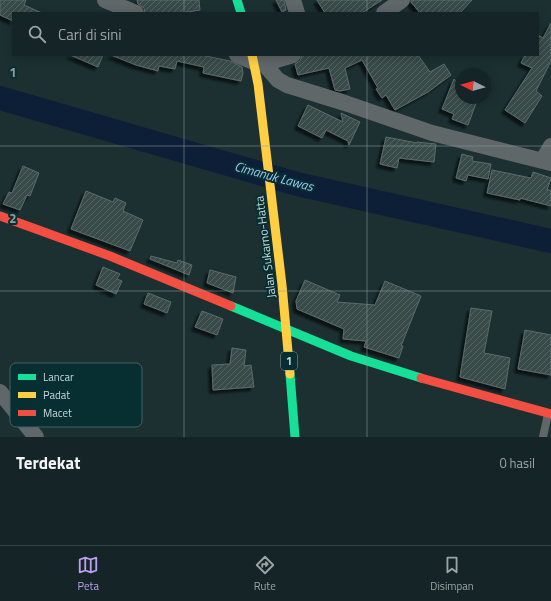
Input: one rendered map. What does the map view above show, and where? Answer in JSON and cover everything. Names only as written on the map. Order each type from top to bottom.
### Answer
[{"type":"main road","points":[[237,0],[241,12]]},
{"type":"main road","name":"Jalan Sukarno-Hatta","points":[[257,59],[258,84],[287,329],[295,437]]},
{"type":"main road","points":[[0,216],[110,256],[351,356],[448,387],[550,414]]},
{"type":"street","points":[[293,0],[297,12]]},
{"type":"street","points":[[385,12],[402,0]]},
{"type":"street","points":[[114,2],[134,12]]},
{"type":"street","points":[[242,56],[257,59],[284,56]]},
{"type":"street","points":[[257,59],[278,80],[287,85],[432,133],[546,162],[551,146]]},
{"type":"street","points":[[0,392],[10,404]]},
{"type":"street","points":[[28,427],[36,437]]},
{"type":"lane","points":[[543,437],[550,414]]},
{"type":"building","points":[[0,0],[26,0],[24,5],[40,12],[12,12],[12,21],[0,15]]},
{"type":"building","points":[[137,0],[199,0],[200,10],[187,12],[145,12],[144,8],[138,4]]},
{"type":"building","points":[[276,0],[284,0],[286,10],[282,12]]},
{"type":"building","points":[[317,0],[382,0],[364,12],[324,12]]},
{"type":"building","points":[[411,0],[472,0],[461,12],[419,12]]},
{"type":"building","points":[[551,23],[551,61],[536,91],[542,96],[525,123],[505,110],[532,68],[521,63],[524,56],[539,56],[539,36],[543,38]]},
{"type":"building","points":[[72,56],[103,56],[98,67]]},
{"type":"building","points":[[114,56],[206,56],[230,61],[242,67],[243,73],[241,81],[203,73],[204,67],[177,61],[175,69],[159,66],[158,71],[136,65]]},
{"type":"building","points":[[302,56],[419,56],[430,72],[444,64],[451,75],[428,92],[395,110],[386,95],[382,98],[376,89],[378,88],[362,60],[345,68],[350,89],[340,91],[335,90],[329,68],[298,75],[295,64],[300,61]]},
{"type":"building","points":[[454,79],[455,104],[476,104],[468,125],[452,119],[454,114],[442,109]]},
{"type":"building","points":[[308,105],[343,122],[341,113],[360,122],[349,145],[348,141],[326,130],[322,138],[298,126]]},
{"type":"building","points":[[386,137],[417,143],[436,144],[434,162],[399,158],[397,168],[380,164]]},
{"type":"building","points":[[462,154],[473,157],[472,161],[491,164],[488,179],[468,175],[466,181],[456,178]]},
{"type":"building","points":[[23,166],[39,173],[30,196],[27,195],[20,210],[3,204],[9,192],[12,193]]},
{"type":"building","points":[[492,170],[531,178],[533,172],[551,178],[547,190],[551,190],[551,206],[520,198],[520,200],[487,193]]},
{"type":"building","points":[[86,191],[113,202],[115,198],[126,203],[123,211],[143,220],[130,251],[71,229]]},
{"type":"building","points":[[151,256],[177,263],[178,260],[192,265],[189,275],[150,259]]},
{"type":"building","points":[[103,267],[120,274],[117,279],[122,281],[116,294],[96,285]]},
{"type":"building","points":[[210,270],[236,277],[233,293],[207,283]]},
{"type":"building","points":[[305,280],[340,295],[337,302],[375,305],[385,281],[421,296],[401,346],[403,346],[399,358],[364,347],[366,341],[343,339],[344,329],[297,309],[296,301]]},
{"type":"building","points":[[148,293],[171,302],[167,313],[144,304]]},
{"type":"building","points":[[471,308],[492,311],[484,353],[510,358],[505,389],[460,377]]},
{"type":"building","points":[[202,311],[223,319],[217,335],[195,327]]},
{"type":"building","points":[[525,330],[551,335],[551,375],[518,369]]},
{"type":"building","points":[[232,348],[246,350],[244,366],[251,365],[254,387],[213,390],[212,365],[230,364]]},
{"type":"waterway","name":"Cimanuk Lawas","points":[[0,98],[297,184],[551,241]]},
{"type":"traffic: fast","points":[[237,0],[241,12]]},
{"type":"traffic: fast","points":[[231,306],[351,356],[421,378]]},
{"type":"traffic: fast","points":[[290,374],[295,437]]},
{"type":"traffic: slow","points":[[252,56],[258,84],[282,285],[290,374]]},
{"type":"traffic: jam","points":[[0,216],[110,256],[231,306]]},
{"type":"traffic: jam","points":[[421,378],[551,414]]}]
